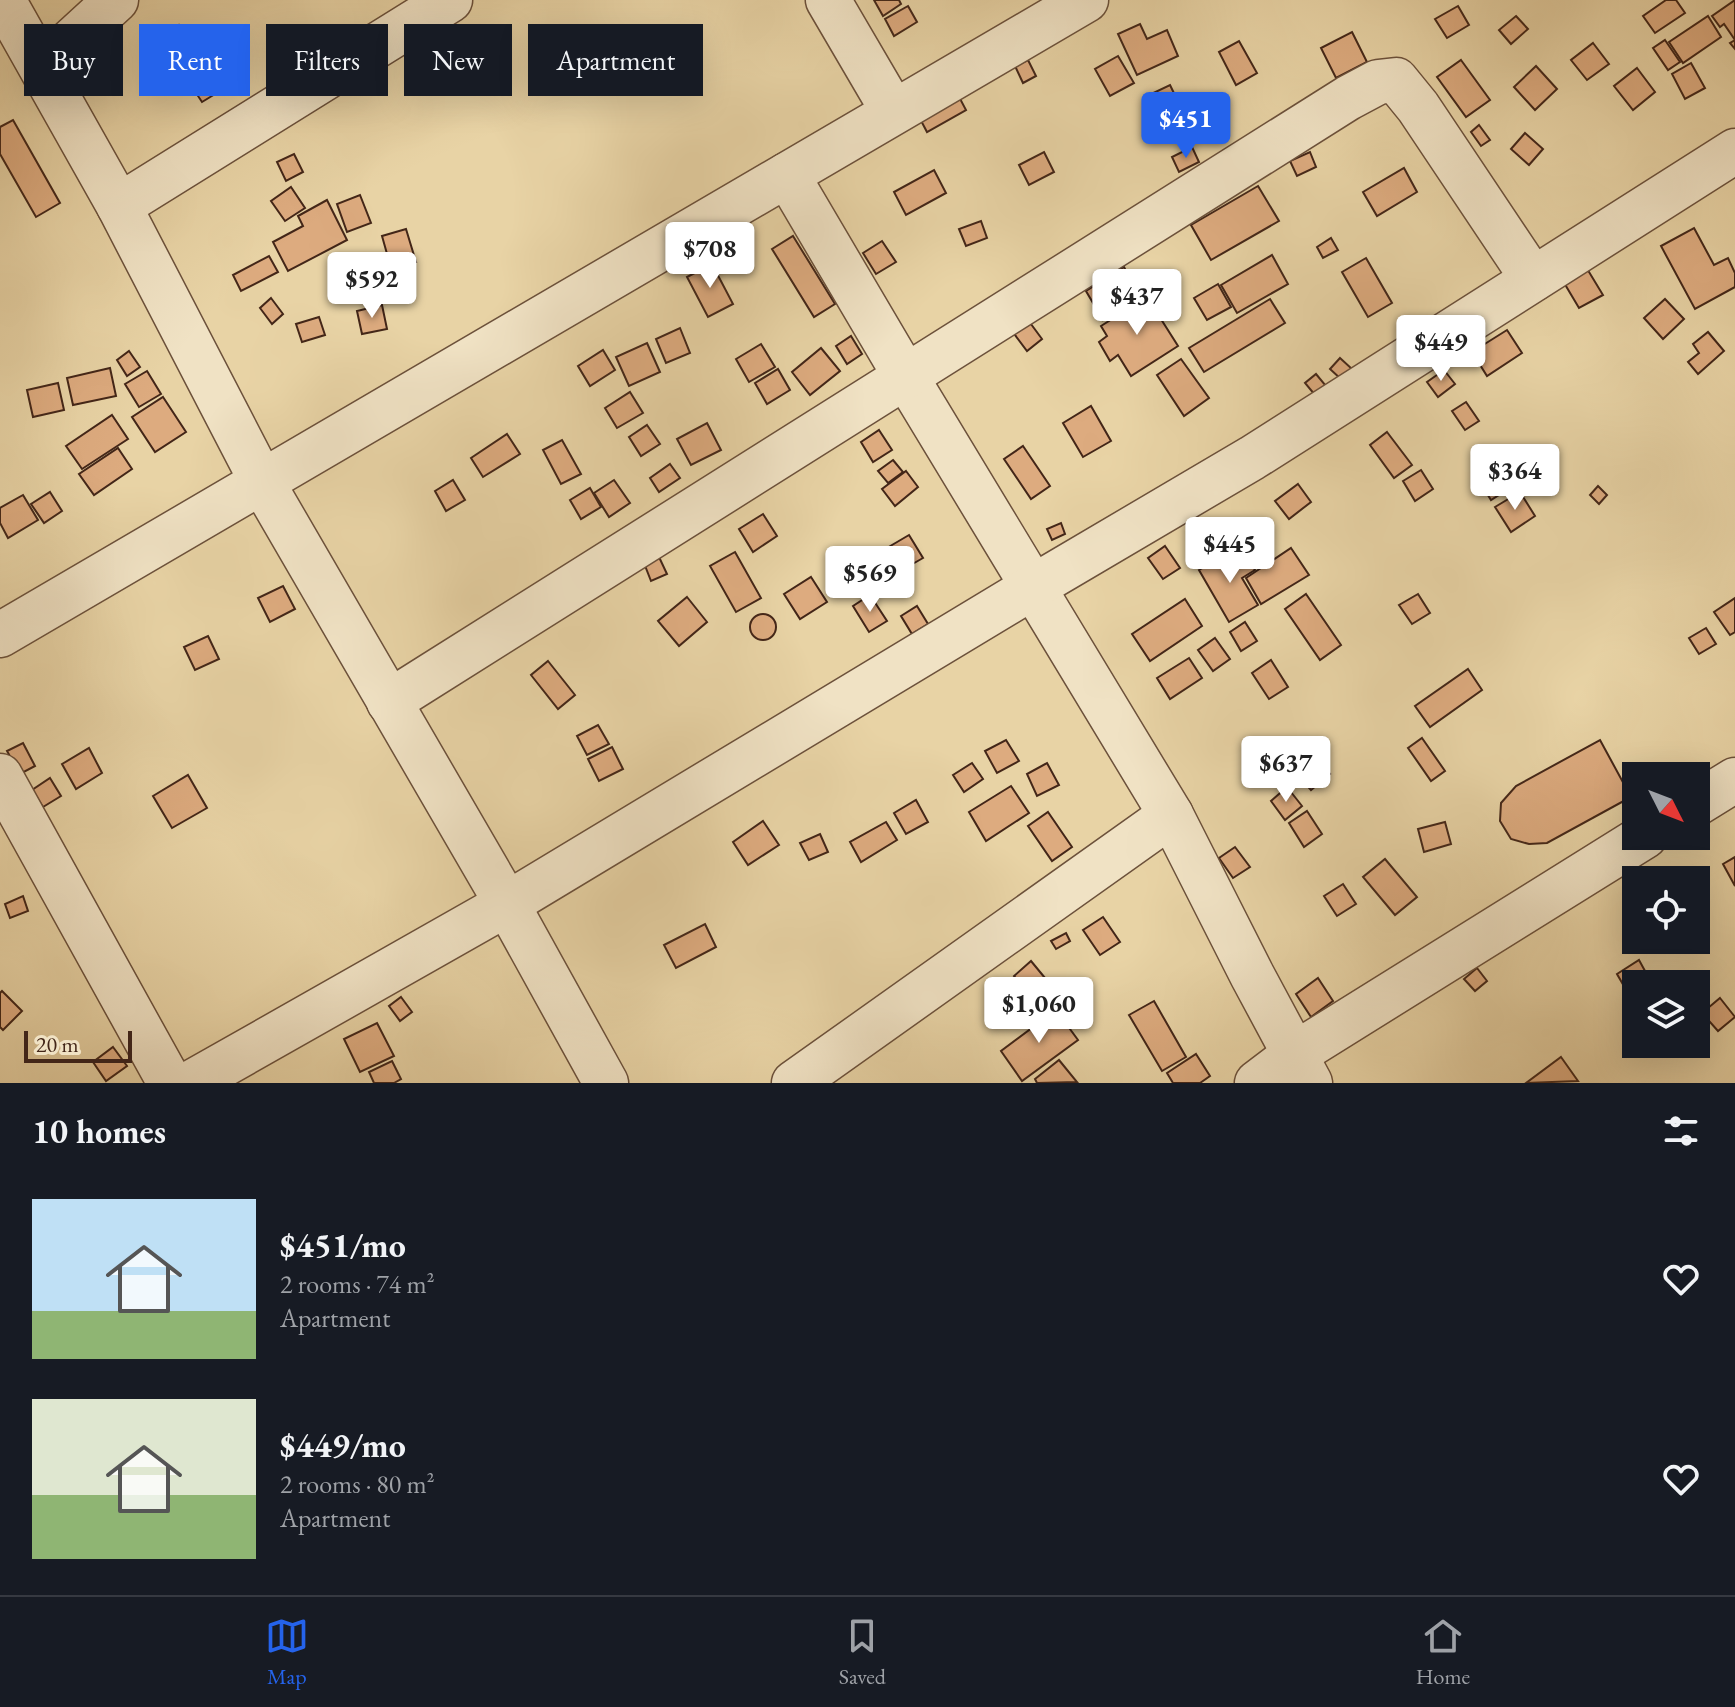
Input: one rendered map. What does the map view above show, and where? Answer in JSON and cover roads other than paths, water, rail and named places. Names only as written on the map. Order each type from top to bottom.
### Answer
[{"type":"street","points":[[3,0],[24,37]]},
{"type":"street","points":[[90,24],[116,0]]},
{"type":"street","points":[[119,206],[450,0]]},
{"type":"street","points":[[828,0],[893,111]]},
{"type":"street","points":[[0,635],[1086,0]]},
{"type":"street","points":[[389,702],[1378,82],[1396,80],[1418,107],[1533,279]]},
{"type":"street","points":[[58,96],[119,206],[262,482],[507,904],[606,1083]]},
{"type":"street","points":[[191,1083],[507,904],[1252,458],[1735,151]]},
{"type":"street","points":[[787,175],[1171,815],[1303,1069]]},
{"type":"street","points":[[0,776],[170,1083]]},
{"type":"street","points":[[1710,795],[1735,780]]},
{"type":"street","points":[[794,1083],[1171,815]]},
{"type":"street","points":[[1257,1083],[1303,1069],[1624,850]]}]
